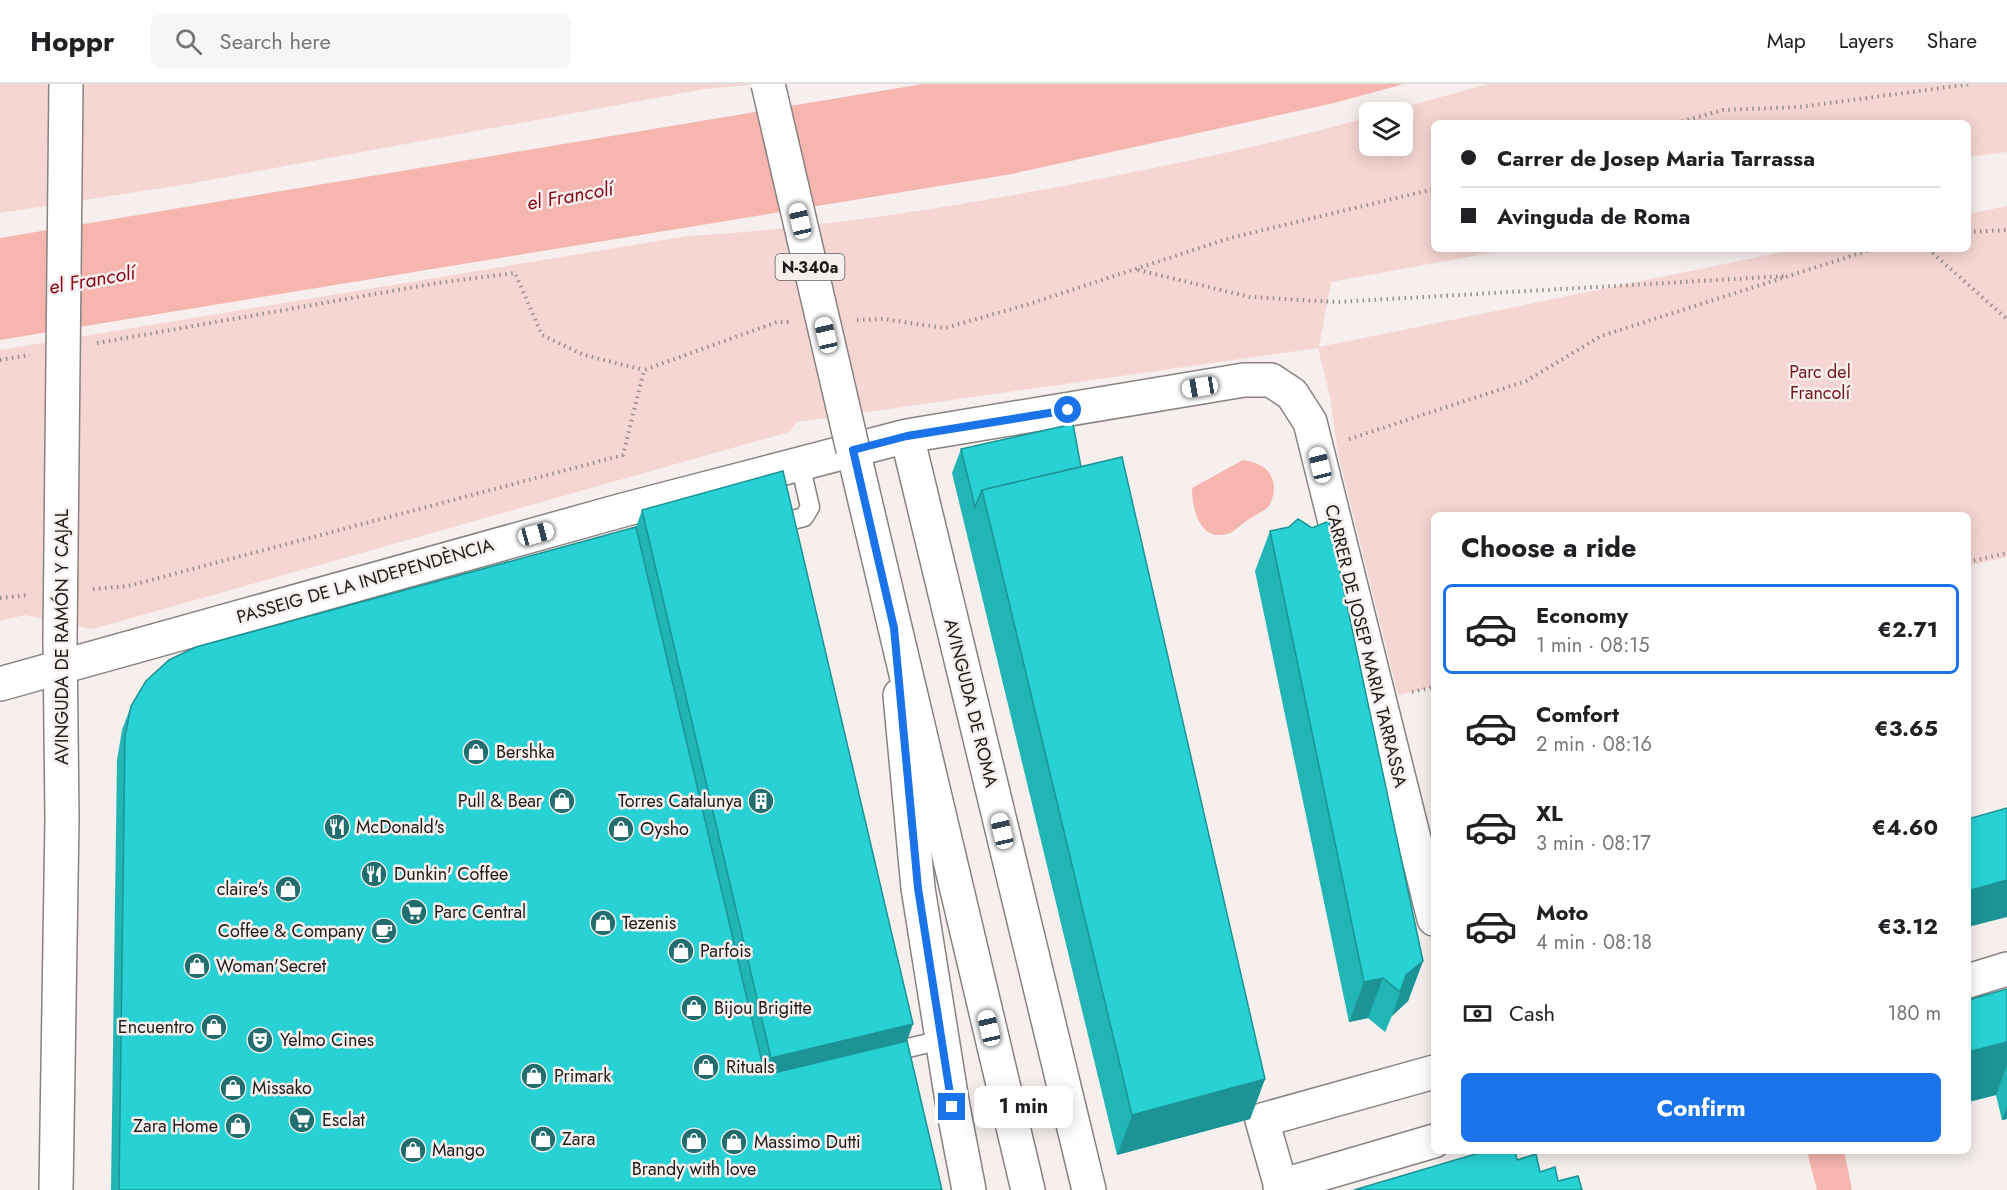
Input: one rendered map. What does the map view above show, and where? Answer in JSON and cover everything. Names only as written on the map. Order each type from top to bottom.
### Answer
[{"type":"street","name":"AVINGUDA DE RAMÓN Y CAJAL","points":[[57,1190],[62,819],[60,653],[66,84]]},
{"type":"street","name":"N-340a","points":[[768,84],[894,628],[1028,1190]]},
{"type":"street","name":"CARRER DE JOSEP MARIA TARRASSA","points":[[853,450],[907,436],[1244,380],[1271,380],[1292,394],[1310,423],[1431,908]]},
{"type":"street","name":"AVINGUDA DE ROMA","points":[[907,436],[1089,1186]]},
{"type":"street","name":"PASSEIG DE LA INDEPENDÈNCIA","points":[[0,684],[60,653],[320,593],[732,480],[853,450]]},
{"type":"street","points":[[894,628],[918,888],[952,1107],[969,1190]]},
{"type":"street","points":[[1971,980],[2007,969]]},
{"type":"street","points":[[1431,1073],[1262,1120],[1281,1188],[1431,1142]]},
{"type":"lane","points":[[772,526],[804,517],[810,507],[800,464]]},
{"type":"lane","points":[[895,1051],[942,1040]]},
{"type":"path","points":[[1687,120],[1723,110],[1800,107],[1971,84]]},
{"type":"path","points":[[848,320],[883,319],[945,328],[1029,304],[1230,238],[1431,190]]},
{"type":"path","points":[[1971,232],[2007,230]]},
{"type":"path","points":[[1316,449],[1526,381],[1601,336],[1863,252]]},
{"type":"path","points":[[1931,252],[2007,319]]},
{"type":"path","points":[[1136,269],[1250,297],[1337,302],[1787,276]]},
{"type":"path","points":[[92,344],[437,283],[515,273],[542,335],[584,355],[644,370],[777,322],[801,322]]},
{"type":"path","points":[[0,360],[34,354]]},
{"type":"path","points":[[81,590],[128,586],[623,455],[644,370]]},
{"type":"path","points":[[1971,561],[2007,553]]},
{"type":"path","points":[[0,598],[35,595]]},
{"type":"path","points":[[1413,692],[1431,688]]},
{"type":"green space","points":[[0,84],[759,84],[705,89],[182,185],[0,213]]},
{"type":"green space","name":"Parc del Francolí","points":[[1488,84],[2007,84],[2007,152],[1971,157],[1971,120],[1431,120],[1431,252],[1495,252],[1331,282],[1319,347],[1783,252],[1971,252],[1971,213],[2007,206],[2007,557],[1971,565],[1971,512],[1431,512],[1431,688],[1398,695],[1338,454],[1330,397],[1318,348],[797,422],[789,432],[93,629],[25,615],[0,621],[0,350],[688,236],[829,223],[970,203],[1179,163],[1359,120],[1359,156],[1413,156],[1413,105]]},
{"type":"water","name":"el Francolí","points":[[923,84],[1404,84],[1334,103],[1012,174],[0,340],[0,238]]},
{"type":"water","points":[[1243,460],[1260,465],[1271,476],[1274,488],[1271,502],[1265,510],[1230,533],[1211,534],[1196,514],[1192,488]]},
{"type":"water","points":[[1808,1154],[1845,1154],[1852,1190],[1817,1190]]},
{"type":"building","points":[[1073,424],[1081,467],[982,490],[975,507],[961,449]]},
{"type":"building","points":[[1122,457],[1265,1079],[1132,1115],[982,490]]},
{"type":"building","name":"Torres Catalunya","points":[[783,471],[913,1024],[771,1058],[642,510]]},
{"type":"building","points":[[1298,519],[1312,528],[1329,521],[1423,961],[1406,975],[1400,992],[1383,978],[1364,982],[1270,531],[1289,527]]},
{"type":"building","name":"Parc Central","points":[[636,527],[765,1075],[907,1041],[942,1190],[119,1190],[125,737],[131,706],[146,681],[169,660],[196,647]]},
{"type":"building","points":[[2007,808],[2007,880],[1971,890],[1971,818]]},
{"type":"building","points":[[2007,989],[2007,1042],[1971,1051],[1971,999]]},
{"type":"building","points":[[1476,1154],[1516,1154],[1517,1160],[1536,1154],[1540,1172],[1555,1167],[1558,1181],[1578,1176],[1582,1190],[1354,1190]]},
{"type":"place","name":"Bershka","points":[[476,752]]},
{"type":"place","name":"Pull & Bear","points":[[562,801]]},
{"type":"place","name":"Torres Catalunya","points":[[761,801]]},
{"type":"place","name":"McDonald's","points":[[337,827]]},
{"type":"place","name":"Oysho","points":[[621,829]]},
{"type":"place","name":"Dunkin' Coffee","points":[[374,874]]},
{"type":"place","name":"claire's","points":[[288,889]]},
{"type":"place","name":"Parc Central","points":[[414,912]]},
{"type":"place","name":"Tezenis","points":[[603,923]]},
{"type":"place","name":"Coffee & Company","points":[[384,931]]},
{"type":"place","name":"Parfois","points":[[681,951]]},
{"type":"place","name":"Woman'Secret","points":[[197,966]]},
{"type":"place","name":"Bijou Brigitte","points":[[694,1008]]},
{"type":"place","name":"Encuentro","points":[[214,1027]]},
{"type":"place","name":"Yelmo Cines","points":[[260,1040]]},
{"type":"place","name":"Rituals","points":[[706,1067]]},
{"type":"place","name":"Primark","points":[[534,1076]]},
{"type":"place","name":"Missako","points":[[233,1088]]},
{"type":"place","name":"Esclat","points":[[302,1120]]},
{"type":"place","name":"Zara Home","points":[[238,1126]]},
{"type":"place","name":"Zara","points":[[543,1139]]},
{"type":"place","name":"Brandy with love","points":[[694,1141]]},
{"type":"place","name":"Massimo Dutti","points":[[734,1142]]},
{"type":"place","name":"Mango","points":[[413,1150]]},
{"type":"route","points":[[952,1107],[918,888],[894,628],[853,450],[907,436],[1068,410]]}]
